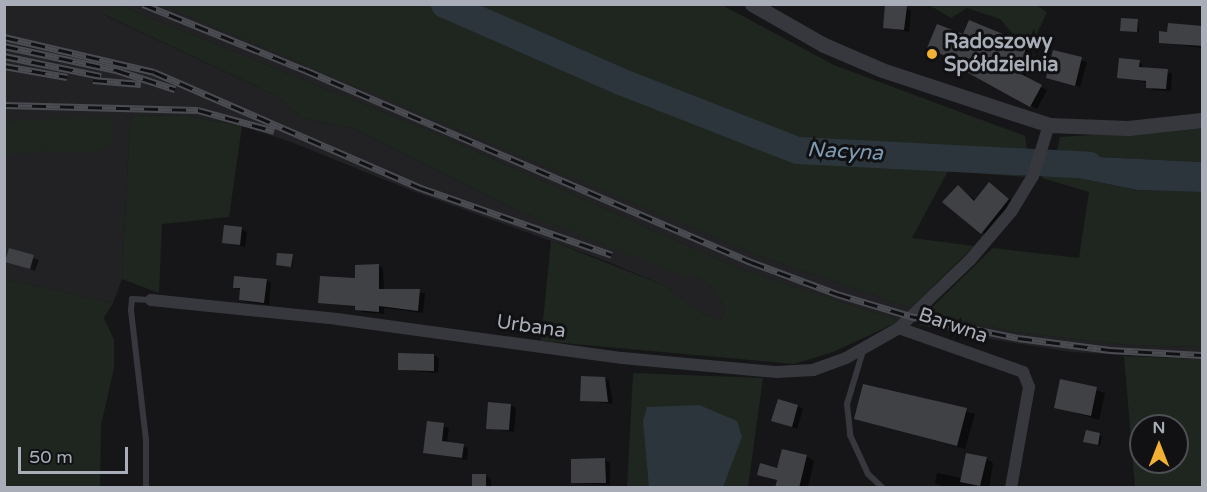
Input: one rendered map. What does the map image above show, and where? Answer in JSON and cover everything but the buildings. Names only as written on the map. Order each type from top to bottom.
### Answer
[{"type":"street","points":[[758,6],[824,45],[882,70],[1049,125],[1128,128],[1203,120]]},
{"type":"street","name":"Barwna","points":[[1011,488],[1029,387],[1023,372],[899,328],[970,260],[1011,212],[1032,176],[1049,125]]},
{"type":"street","name":"Urbana","points":[[151,300],[337,319],[622,358],[777,372],[813,370],[864,348],[899,328]]},
{"type":"lane","points":[[146,488],[144,419],[131,310],[132,299],[151,300]]},
{"type":"lane","points":[[864,348],[847,404],[850,435],[868,474],[883,488]]},
{"type":"shaded area","points":[[111,4],[104,15],[277,96],[302,118],[355,129],[517,210],[684,275],[695,275],[713,288],[725,308],[721,320],[705,315],[663,285],[606,261],[410,190],[291,142],[242,126],[188,116],[134,115],[130,123],[122,279],[113,303],[5,279],[5,5]]},
{"type":"shaded area","points":[[111,5],[119,5],[432,132],[740,269],[900,321],[833,352],[794,364],[541,341],[551,241],[663,285],[705,315],[721,320],[725,308],[713,288],[695,275],[684,276],[517,210],[355,129],[302,118],[277,96],[103,14]]},
{"type":"shaded area","points":[[119,5],[163,5],[179,10],[762,257],[911,308],[900,321],[740,269],[432,132]]},
{"type":"shaded area","points":[[163,5],[434,5],[621,87],[795,154],[1025,165],[1025,177],[948,171],[912,238],[974,246],[911,308],[762,257]]},
{"type":"shaded area","points":[[459,5],[722,5],[834,65],[1025,136],[1028,157],[799,144],[623,78]]},
{"type":"shaded area","points":[[929,5],[1036,5],[1047,12],[1034,40],[1012,33],[1000,19],[967,8],[951,18]]},
{"type":"shaded area","points":[[134,115],[188,116],[242,126],[229,217],[162,224],[159,293],[122,279],[130,123]]},
{"type":"shaded area","points":[[74,117],[112,118],[114,138],[107,149],[85,153],[51,151],[5,155],[5,122]]},
{"type":"shaded area","points":[[1202,128],[1202,162],[1056,155],[1060,137]]},
{"type":"shaded area","points":[[1056,155],[1202,162],[1202,192],[1138,190],[1048,172]]},
{"type":"shaded area","points":[[1048,172],[1138,190],[1202,192],[1202,347],[1128,345],[1015,332],[926,313],[993,248],[1079,258],[1089,192],[1042,178]]},
{"type":"shaded area","points":[[5,279],[113,303],[104,318],[114,340],[114,368],[101,425],[100,487],[5,487]]},
{"type":"shaded area","points":[[926,313],[1015,332],[1128,345],[1202,347],[1202,359],[1071,352],[983,338],[919,325]]},
{"type":"shaded area","points":[[1124,356],[1202,359],[1202,487],[1135,487],[1134,474],[1189,474],[1189,414],[1129,416]]},
{"type":"shaded area","points":[[633,373],[763,378],[748,487],[627,488]]},
{"type":"shaded area","points":[[699,405],[737,421],[742,437],[723,487],[649,487],[643,421],[647,407]]},
{"type":"waterway","name":"Nacyna","points":[[444,4],[620,81],[797,150],[1089,165]]},
{"type":"railway","points":[[143,4],[305,70],[751,262],[837,294],[910,316],[1018,338],[1110,350],[1202,355]]},
{"type":"railway","points":[[4,37],[154,72],[421,188],[612,255]]},
{"type":"railway","points":[[4,46],[116,70],[175,89]]},
{"type":"railway","points":[[4,56],[101,76]]},
{"type":"railway","points":[[4,66],[67,77]]},
{"type":"railway","points":[[93,80],[141,84]]},
{"type":"railway","points":[[4,105],[198,110],[274,131]]},
{"type":"place","name":"Radoszowy Spółdzielnia","points":[[932,54]]}]
